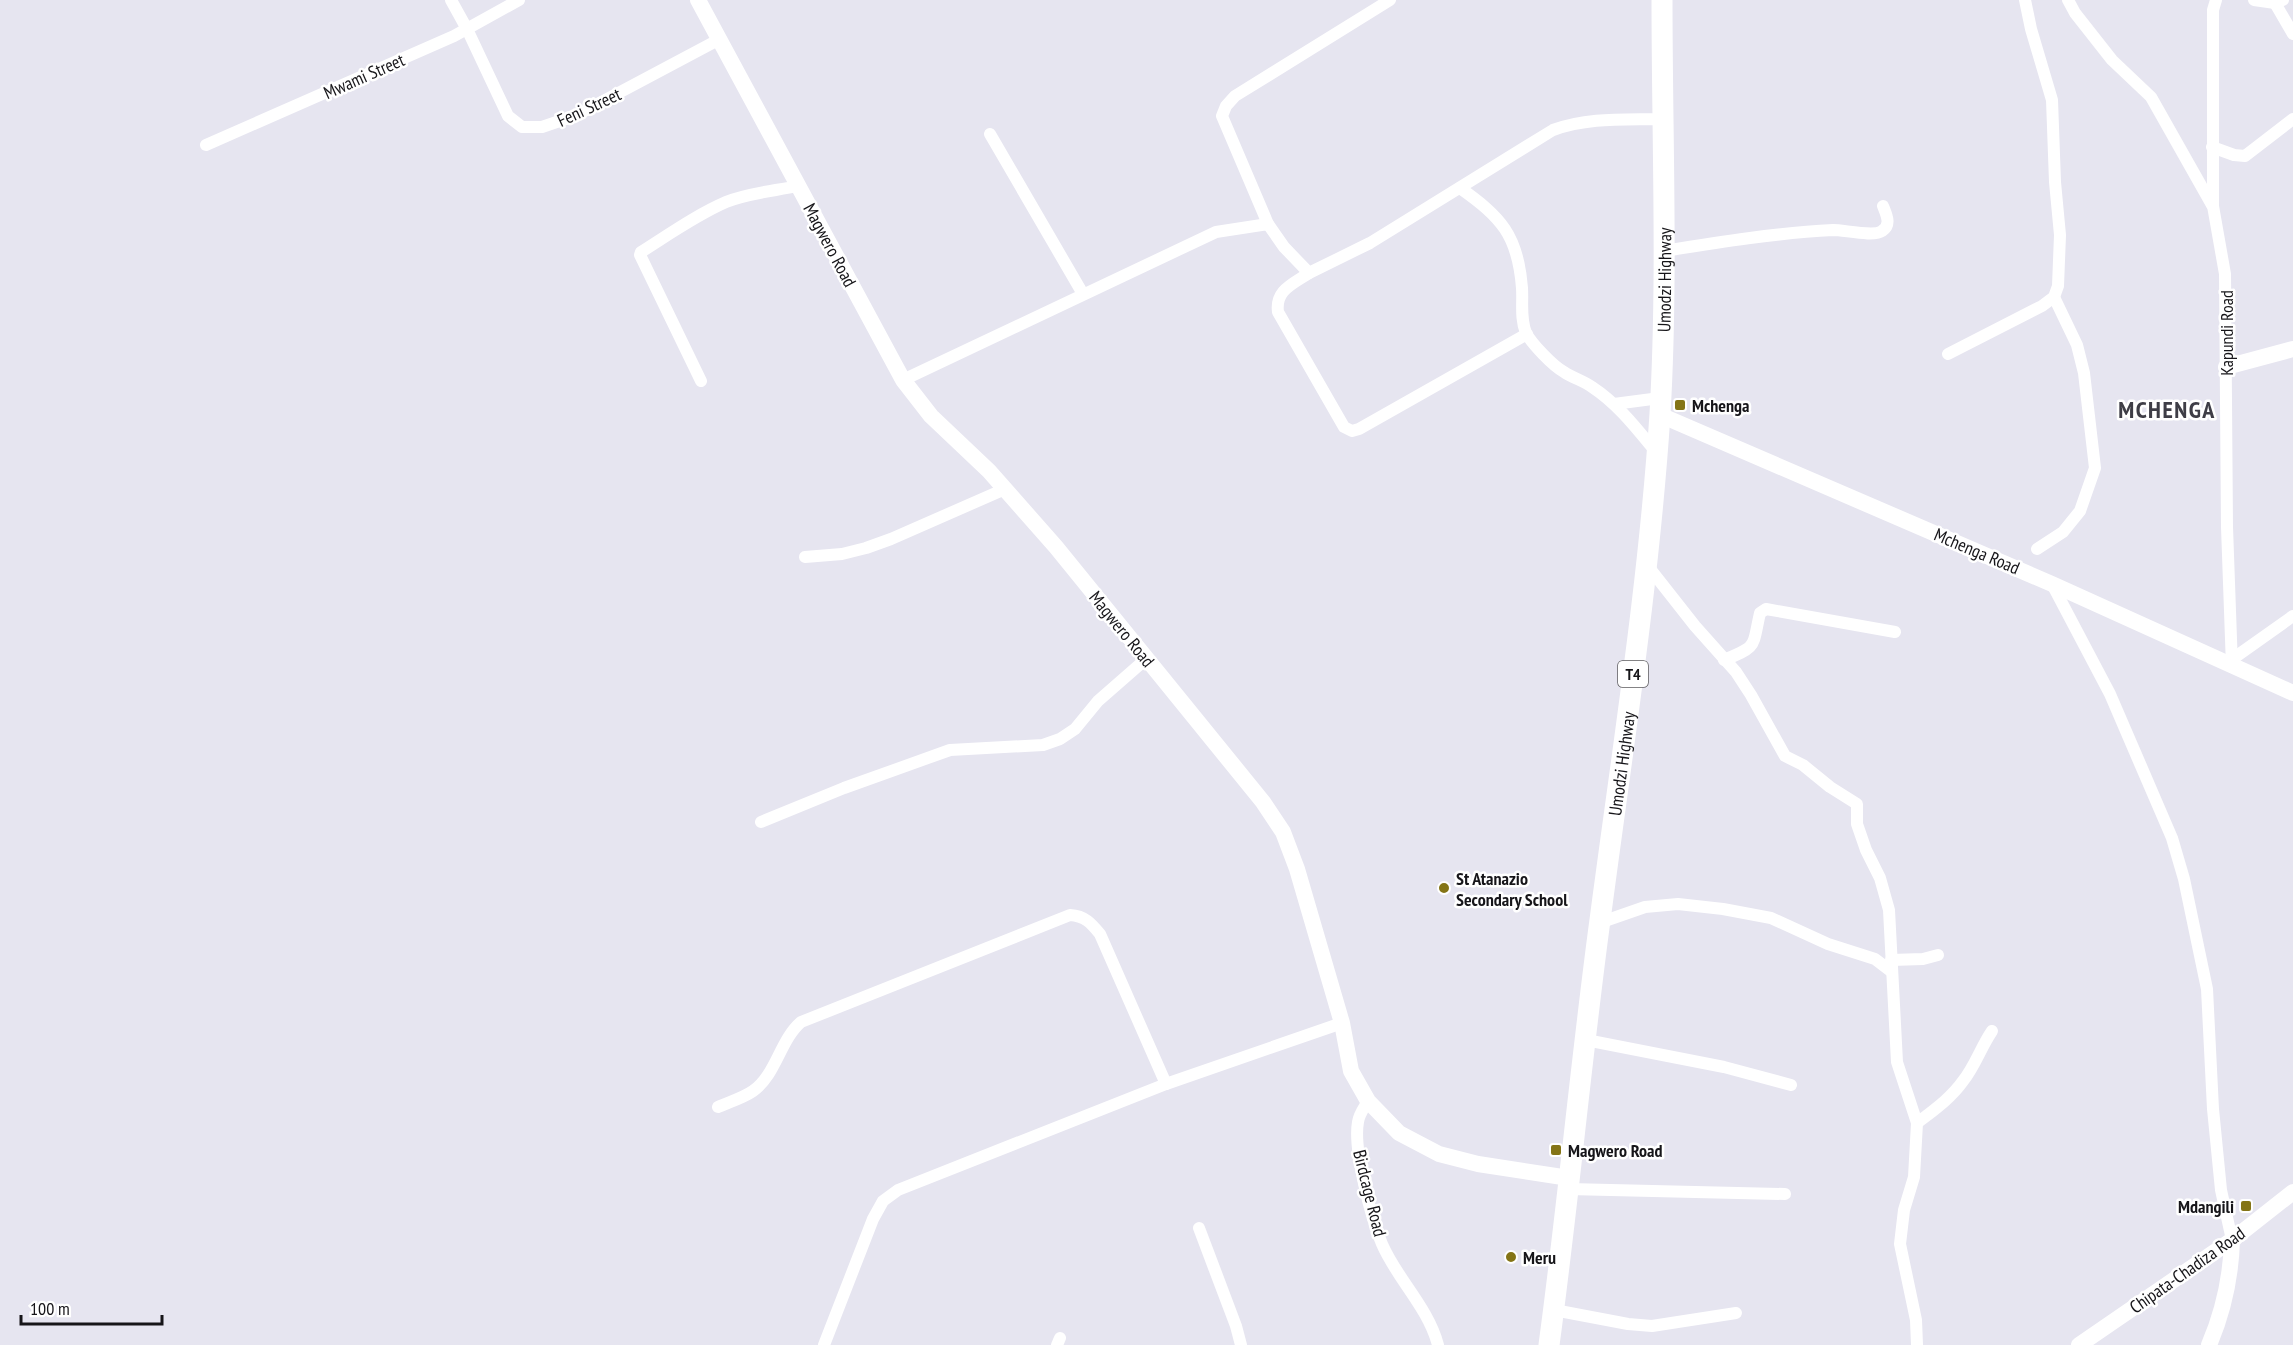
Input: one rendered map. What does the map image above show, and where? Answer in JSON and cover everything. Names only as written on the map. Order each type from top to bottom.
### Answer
[{"type":"highway","name":"Umodzi Highway","points":[[1549,1345],[1599,923],[1646,564],[1660,406],[1664,250],[1662,0]]},
{"type":"street","name":"Feni Street","points":[[451,0],[508,116],[516,124],[528,128],[542,127],[577,115],[720,39]]},
{"type":"street","name":"Mwami Street","points":[[206,145],[467,29],[519,0]]},
{"type":"street","name":"Magwero Road","points":[[698,0],[903,380],[931,416],[1005,489],[1056,547],[1263,802],[1283,832],[1297,868],[1342,1023],[1351,1071],[1368,1101],[1399,1133],[1439,1154],[1569,1183]]},
{"type":"street","points":[[1309,273],[1284,247],[1268,224],[1222,116],[1226,106],[1235,96],[1390,0]]},
{"type":"street","points":[[1948,354],[2013,322],[2054,297],[2058,286],[2060,235],[2052,100],[2025,0]]},
{"type":"street","points":[[2068,0],[2075,13],[2112,60],[2151,97],[2213,206]]},
{"type":"street","name":"Kapundi Road","points":[[2216,0],[2213,10],[2213,206],[2225,274],[2227,527],[2232,663]]},
{"type":"street","points":[[2254,0],[2279,1],[2293,34]]},
{"type":"street","points":[[1527,334],[1352,431],[1344,427],[1278,312],[1277,302],[1281,294],[1309,273],[1370,243],[1553,130],[1591,120],[1662,119]]},
{"type":"street","points":[[2212,147],[2234,155],[2245,156],[2293,119]]},
{"type":"street","points":[[990,134],[1083,294]]},
{"type":"street","points":[[701,381],[640,255],[690,221],[724,203],[798,186]]},
{"type":"street","points":[[1460,188],[1493,213],[1505,227],[1514,246],[1522,289],[1521,316],[1527,334],[1562,371],[1592,386],[1614,404],[1656,452]]},
{"type":"street","points":[[1664,250],[1794,232],[1838,230],[1882,232],[1887,226],[1888,219],[1883,206]]},
{"type":"street","points":[[903,380],[1216,232],[1268,224]]},
{"type":"street","points":[[2037,549],[2062,532],[2080,512],[2095,468],[2084,373],[2077,345],[2054,297]]},
{"type":"street","points":[[2226,367],[2293,349]]},
{"type":"street","points":[[1614,404],[1660,406]]},
{"type":"street","name":"Mchenga Road","points":[[1660,406],[2232,663],[2293,693]]},
{"type":"street","points":[[805,557],[842,554],[866,548],[1005,489]]},
{"type":"street","points":[[1646,564],[1736,672],[1785,756],[1803,765],[1830,787],[1857,804],[1857,824],[1866,850],[1880,878],[1889,910],[1897,1062],[1917,1123],[1914,1177],[1904,1210],[1900,1244],[1916,1320],[1917,1345]]},
{"type":"street","points":[[2052,584],[2115,704],[2172,838],[2184,879],[2207,989],[2213,1109],[2221,1190],[2232,1240],[2228,1288],[2209,1345]]},
{"type":"street","points":[[1724,660],[1749,650],[1753,646],[1760,613],[1766,609],[1895,632]]},
{"type":"street","points":[[2232,663],[2293,616]]},
{"type":"street","points":[[761,822],[844,788],[950,750],[1043,745],[1060,739],[1075,729],[1098,701],[1146,659]]},
{"type":"street","points":[[1599,923],[1646,907],[1678,904],[1771,918],[1828,944],[1891,966],[1938,955]]},
{"type":"street","points":[[718,1107],[752,1092],[761,1084],[792,1029],[801,1022],[1070,915],[1089,920],[1100,934],[1166,1084]]},
{"type":"street","points":[[824,1345],[873,1219],[883,1201],[898,1190],[1166,1084],[1342,1023]]},
{"type":"street","points":[[1917,1123],[1944,1103],[1965,1080],[1992,1031]]},
{"type":"street","points":[[1586,1040],[1724,1067],[1791,1085]]},
{"type":"street","name":"Birdcage Road","points":[[1368,1101],[1358,1119],[1356,1134],[1371,1210],[1382,1244],[1429,1322],[1438,1345]]},
{"type":"street","points":[[1569,1183],[1785,1194]]},
{"type":"street","name":"Chipata-Chadiza Road","points":[[2079,1345],[2232,1240],[2293,1192]]},
{"type":"street","points":[[1199,1228],[1241,1345]]},
{"type":"street","points":[[1554,1310],[1628,1324],[1652,1326],[1736,1313]]},
{"type":"place","name":"Mchenga","points":[[1680,405]]},
{"type":"place","name":"St Atanazio Secondary School","points":[[1444,888]]},
{"type":"place","name":"Magwero Road","points":[[1556,1150]]},
{"type":"place","name":"Mdangili","points":[[2246,1206]]},
{"type":"place","name":"Meru","points":[[1511,1257]]},
{"type":"district","name":"MCHENGA","points":[[2167,409]]}]
